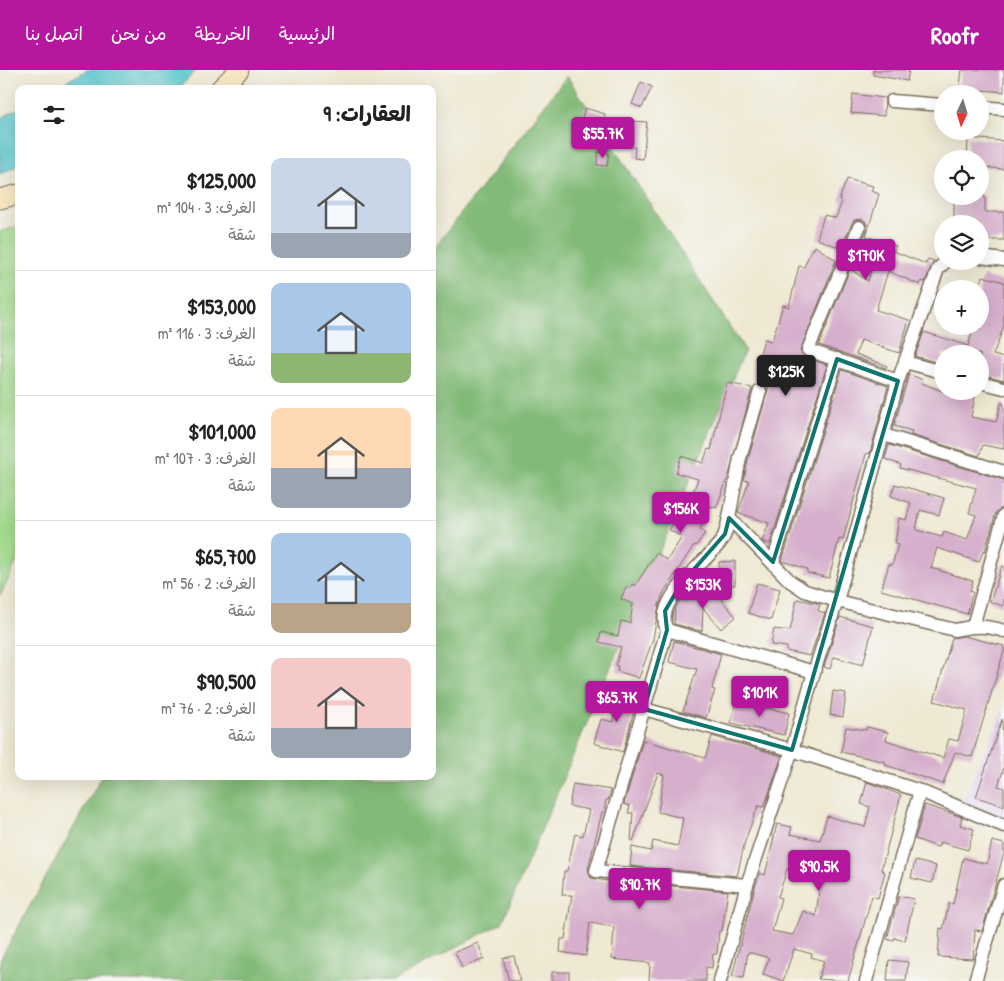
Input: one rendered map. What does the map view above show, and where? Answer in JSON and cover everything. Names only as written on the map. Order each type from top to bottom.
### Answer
[{"type":"main road","points":[[224,85],[238,70]]},
{"type":"main road","points":[[0,200],[15,195]]},
{"type":"street","points":[[892,101],[934,104]]},
{"type":"street","points":[[989,108],[1004,109]]},
{"type":"street","points":[[859,227],[808,350],[898,381]]},
{"type":"street","points":[[989,258],[1004,260]]},
{"type":"street","points":[[720,981],[747,885],[792,750],[837,601],[898,381],[920,314],[938,270]]},
{"type":"street","points":[[773,562],[837,359]]},
{"type":"street","points":[[905,362],[934,370]]},
{"type":"street","points":[[989,384],[1004,388]]},
{"type":"street","points":[[747,885],[596,871],[667,630],[663,617],[665,611],[681,584],[722,540],[729,518],[740,458],[760,391]]},
{"type":"street","points":[[884,435],[1004,472]]},
{"type":"street","points":[[973,626],[1004,515]]},
{"type":"street","points":[[729,518],[790,581],[805,590],[837,601],[955,630],[973,626],[990,626],[1004,631]]},
{"type":"street","points":[[667,630],[814,672]]},
{"type":"street","points":[[644,709],[792,750],[920,791],[1004,826]]},
{"type":"street","points":[[866,981],[920,791]]},
{"type":"street","points":[[975,981],[1004,885]]},
{"type":"highlighted area","points":[[837,359],[898,381],[792,750],[644,709],[667,630],[665,611],[681,584],[725,534],[729,518],[773,562]]},
{"type":"shaded area","points":[[1004,708],[1004,818],[962,802]]},
{"type":"green space","points":[[567,76],[745,350],[502,923],[393,981],[0,981],[0,960],[100,780],[436,780],[436,246]]},
{"type":"green space","points":[[15,227],[15,564],[0,596],[0,232]]},
{"type":"water","points":[[87,70],[197,70],[182,85],[60,85]]},
{"type":"water","points":[[15,110],[15,167],[0,174],[0,119]]},
{"type":"building","points":[[873,70],[909,70],[907,81],[873,75]]},
{"type":"building","points":[[962,70],[1004,70],[1004,92],[989,91],[989,85],[960,85]]},
{"type":"building","points":[[641,82],[652,87],[642,108],[632,104]]},
{"type":"building","points":[[853,94],[885,98],[884,116],[851,113]]},
{"type":"building","points":[[585,108],[605,114],[600,131],[580,125]]},
{"type":"building","points":[[632,121],[647,122],[643,159],[634,158],[635,147],[629,147]]},
{"type":"building","points":[[591,132],[608,136],[605,146],[589,142]]},
{"type":"building","points":[[968,140],[1004,141],[1004,169],[989,168],[989,150],[967,150]]},
{"type":"building","points":[[598,152],[609,153],[607,166],[597,165]]},
{"type":"building","points":[[847,179],[873,186],[871,191],[879,194],[866,236],[896,246],[893,251],[926,264],[928,259],[934,261],[925,282],[921,281],[920,285],[888,271],[876,310],[909,320],[899,353],[861,340],[856,354],[887,366],[886,368],[819,345],[850,269],[868,281],[874,261],[856,254],[867,230],[866,222],[862,219],[854,220],[841,248],[817,239],[824,215],[836,218],[842,201],[839,200]]},
{"type":"building","points":[[954,205],[985,205],[985,212],[1004,212],[1004,240],[989,240],[989,215],[954,215]]},
{"type":"building","points":[[815,246],[836,260],[800,351],[805,357],[827,365],[770,544],[762,541],[769,523],[738,513],[749,481],[744,480],[748,460],[775,365],[758,360],[764,339],[772,341],[783,305],[789,307],[799,266],[804,267],[812,248],[814,249]]},
{"type":"building","points":[[983,276],[1004,282],[1004,326],[993,355],[1004,358],[1004,380],[989,376],[989,345],[968,345],[971,335],[989,335],[989,280],[982,280]]},
{"type":"building","points":[[924,332],[965,345],[934,345],[934,362],[915,356]]},
{"type":"building","points":[[842,370],[888,386],[870,453],[866,454],[843,540],[839,539],[829,578],[807,573],[807,569],[782,561]]},
{"type":"building","points":[[909,374],[923,380],[922,383],[934,388],[934,400],[974,400],[971,417],[996,422],[1001,403],[1004,404],[1004,449],[983,445],[979,456],[911,435],[912,431],[894,426]]},
{"type":"building","points":[[727,383],[752,388],[729,475],[716,508],[710,506],[700,530],[705,533],[696,546],[694,545],[664,592],[659,605],[653,639],[639,678],[617,671],[618,666],[616,665],[621,647],[599,642],[601,632],[618,636],[621,621],[630,623],[633,604],[621,599],[626,587],[630,589],[632,584],[635,586],[656,553],[667,560],[682,537],[669,530],[678,516],[683,519],[698,479],[676,473],[681,456],[703,463],[708,449],[711,450]]},
{"type":"building","points":[[889,445],[1004,480],[1004,507],[996,512],[985,551],[983,551],[979,562],[937,548],[931,568],[973,581],[970,591],[973,592],[967,614],[881,590],[889,564],[892,565],[898,545],[895,544],[899,518],[906,520],[911,503],[891,496],[895,484],[944,498],[939,515],[920,510],[916,530],[942,537],[944,532],[967,540],[976,515],[969,513],[976,488],[900,468],[901,465],[885,459]]},
{"type":"building","points":[[735,561],[735,585],[719,585],[719,562]]},
{"type":"building","points":[[1002,566],[1004,566],[1004,606],[990,602]]},
{"type":"building","points":[[708,583],[736,617],[721,629],[703,608],[702,631],[674,624],[675,609],[681,599],[686,601]]},
{"type":"building","points":[[757,583],[780,589],[771,620],[748,613]]},
{"type":"building","points":[[797,599],[820,604],[818,611],[825,613],[810,656],[786,651],[787,647],[771,645],[774,629],[790,631]]},
{"type":"building","points":[[840,617],[873,626],[863,665],[834,657],[830,669],[824,667]]},
{"type":"building","points":[[964,636],[1004,646],[972,757],[955,752],[943,784],[885,765],[886,762],[841,752],[846,727],[866,730],[867,727],[888,732],[886,740],[943,758],[949,739],[958,741],[967,710],[934,701],[952,638]]},
{"type":"building","points":[[674,641],[721,654],[712,689],[715,690],[706,718],[683,711],[697,669],[669,662]]},
{"type":"building","points":[[616,691],[636,693],[633,714],[623,752],[594,743],[601,719],[613,722]]},
{"type":"building","points":[[833,691],[846,693],[843,717],[830,715]]},
{"type":"building","points":[[736,701],[789,713],[784,735],[731,723]]},
{"type":"building","points":[[1002,719],[1004,768],[998,786],[1004,788],[1004,806],[976,797]]},
{"type":"building","points":[[712,736],[782,756],[764,807],[758,806],[745,841],[737,876],[630,866],[632,847],[651,851],[653,841],[678,846],[683,818],[658,812],[664,775],[658,773],[633,841],[631,840],[633,813],[628,813],[630,806],[624,804],[643,740],[705,758]]},
{"type":"building","points":[[867,782],[901,795],[881,870],[885,872],[878,898],[872,896],[848,981],[818,979],[824,961],[811,957],[812,954],[794,949],[783,981],[763,974],[769,958],[748,952],[744,978],[732,976],[755,887],[760,873],[765,875],[777,824],[792,827],[790,834],[820,840],[827,816],[865,827],[870,807],[861,804]],"holes":[[[787,869],[808,873],[806,879],[820,883],[816,916],[803,911],[793,935],[772,931],[781,898],[778,897]]]},
{"type":"building","points":[[573,784],[611,790],[608,800],[606,800],[604,812],[602,812],[588,869],[591,878],[629,885],[629,882],[728,891],[722,931],[719,931],[717,954],[713,954],[712,968],[706,967],[706,981],[649,981],[650,963],[612,959],[614,927],[590,923],[586,956],[560,952],[561,939],[565,939],[572,895],[562,895],[564,871],[567,871],[575,834],[583,836],[589,810],[569,806]]},
{"type":"building","points":[[925,805],[962,817],[960,825],[974,829],[968,850],[940,842],[938,847],[915,839]]},
{"type":"building","points":[[992,841],[1004,844],[1004,853],[982,931],[975,930],[973,959],[938,957],[940,928],[943,929],[949,903],[953,904],[963,858],[987,864]]},
{"type":"building","points":[[915,861],[936,866],[932,883],[911,878]]},
{"type":"building","points":[[899,896],[914,899],[905,941],[894,938],[893,941],[887,939]]},
{"type":"building","points":[[478,943],[484,959],[462,968],[455,952]]},
{"type":"building","points":[[514,956],[520,981],[509,981],[503,958]]},
{"type":"building","points":[[889,960],[908,962],[906,981],[887,981]]},
{"type":"building","points":[[552,972],[569,972],[569,981],[552,981]]}]
